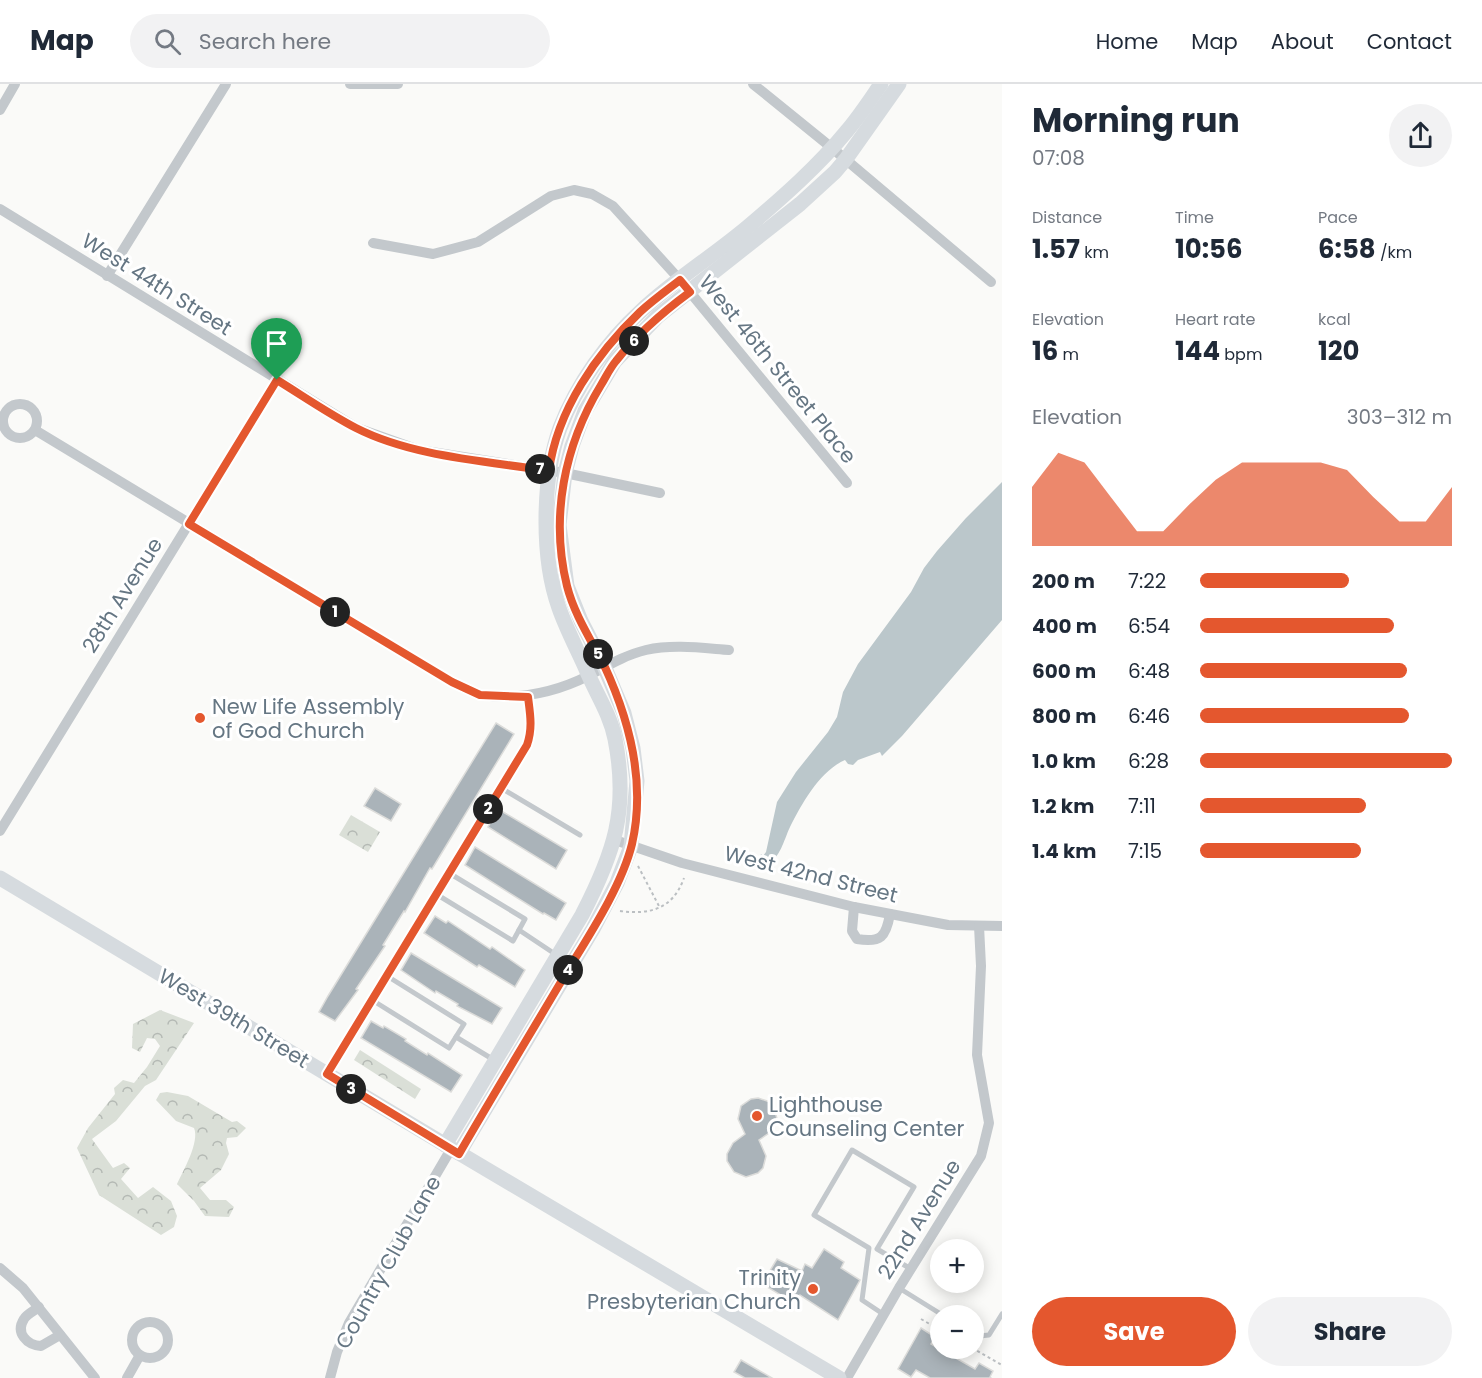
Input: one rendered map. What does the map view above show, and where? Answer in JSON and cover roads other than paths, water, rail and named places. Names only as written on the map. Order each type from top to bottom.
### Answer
[{"type":"street","points":[[0,110],[15,84]]},
{"type":"street","points":[[106,276],[226,84]]},
{"type":"street","points":[[350,84],[398,84]]},
{"type":"street","points":[[753,84],[846,159],[991,282]]},
{"type":"street","name":"Country Club Lane","points":[[330,1378],[337,1352],[349,1323],[451,1149],[572,963],[617,883],[632,846],[636,781],[633,748],[624,713],[567,586],[559,525],[565,472],[585,411],[615,361],[685,286],[832,148],[881,84]]},
{"type":"street","name":"Country Club Lane","points":[[451,1149],[495,1061],[582,915],[602,877],[615,840],[619,816],[620,777],[609,713],[588,676],[558,608],[547,563],[547,487],[561,427],[596,361],[642,310],[685,286],[800,204],[846,159],[899,84]]},
{"type":"street","name":"West 46th Street Place","points":[[373,243],[433,254],[478,242],[551,196],[574,190],[592,194],[613,206],[685,286],[847,483]]},
{"type":"street","name":"West 44th Street","points":[[0,209],[357,428],[419,450],[565,472],[660,493]]},
{"type":"street","name":"28th Avenue","points":[[0,831],[277,380]]},
{"type":"street","points":[[35,430],[452,682],[480,695],[528,697],[559,689],[604,666],[647,649],[694,647],[729,650]]},
{"type":"street","name":"West 42nd Street","points":[[615,840],[682,863],[854,907],[948,925],[1002,926]]},
{"type":"street","name":"West 39th Street","points":[[0,878],[451,1149],[839,1378]]},
{"type":"street","points":[[854,907],[852,931],[857,939],[872,942],[883,936],[890,914]]},
{"type":"street","name":"22nd Avenue","points":[[847,1378],[981,1155],[989,1123],[977,1055],[981,966],[979,926]]},
{"type":"street","points":[[0,1268],[23,1288],[95,1378]]},
{"type":"street","points":[[39,1307],[25,1317],[22,1323],[21,1328],[25,1340],[29,1344],[40,1346],[60,1335]]},
{"type":"street","points":[[127,1378],[140,1354]]},
{"type":"lane","points":[[327,1074],[527,745],[531,735],[528,697]]},
{"type":"lane","points":[[501,788],[580,835]]},
{"type":"lane","points":[[436,894],[513,941],[525,920],[450,873]]},
{"type":"lane","points":[[519,930],[572,963]]},
{"type":"lane","points":[[372,1000],[449,1048],[456,1037],[464,1024],[387,976]]},
{"type":"lane","points":[[456,1037],[495,1061]]},
{"type":"lane","points":[[884,1314],[862,1300],[869,1248],[814,1215],[852,1150],[914,1187],[877,1248],[911,1269]]},
{"type":"lane","points":[[899,1288],[930,1307]]},
{"type":"lane","points":[[984,1336],[989,1335],[1002,1314]]},
{"type":"place","name":"New Life Assembly of God Church","points":[[200,718]]},
{"type":"place","name":"Lighthouse Counseling Center","points":[[757,1116]]},
{"type":"place","name":"Trinity Presbyterian Church","points":[[813,1289]]}]
